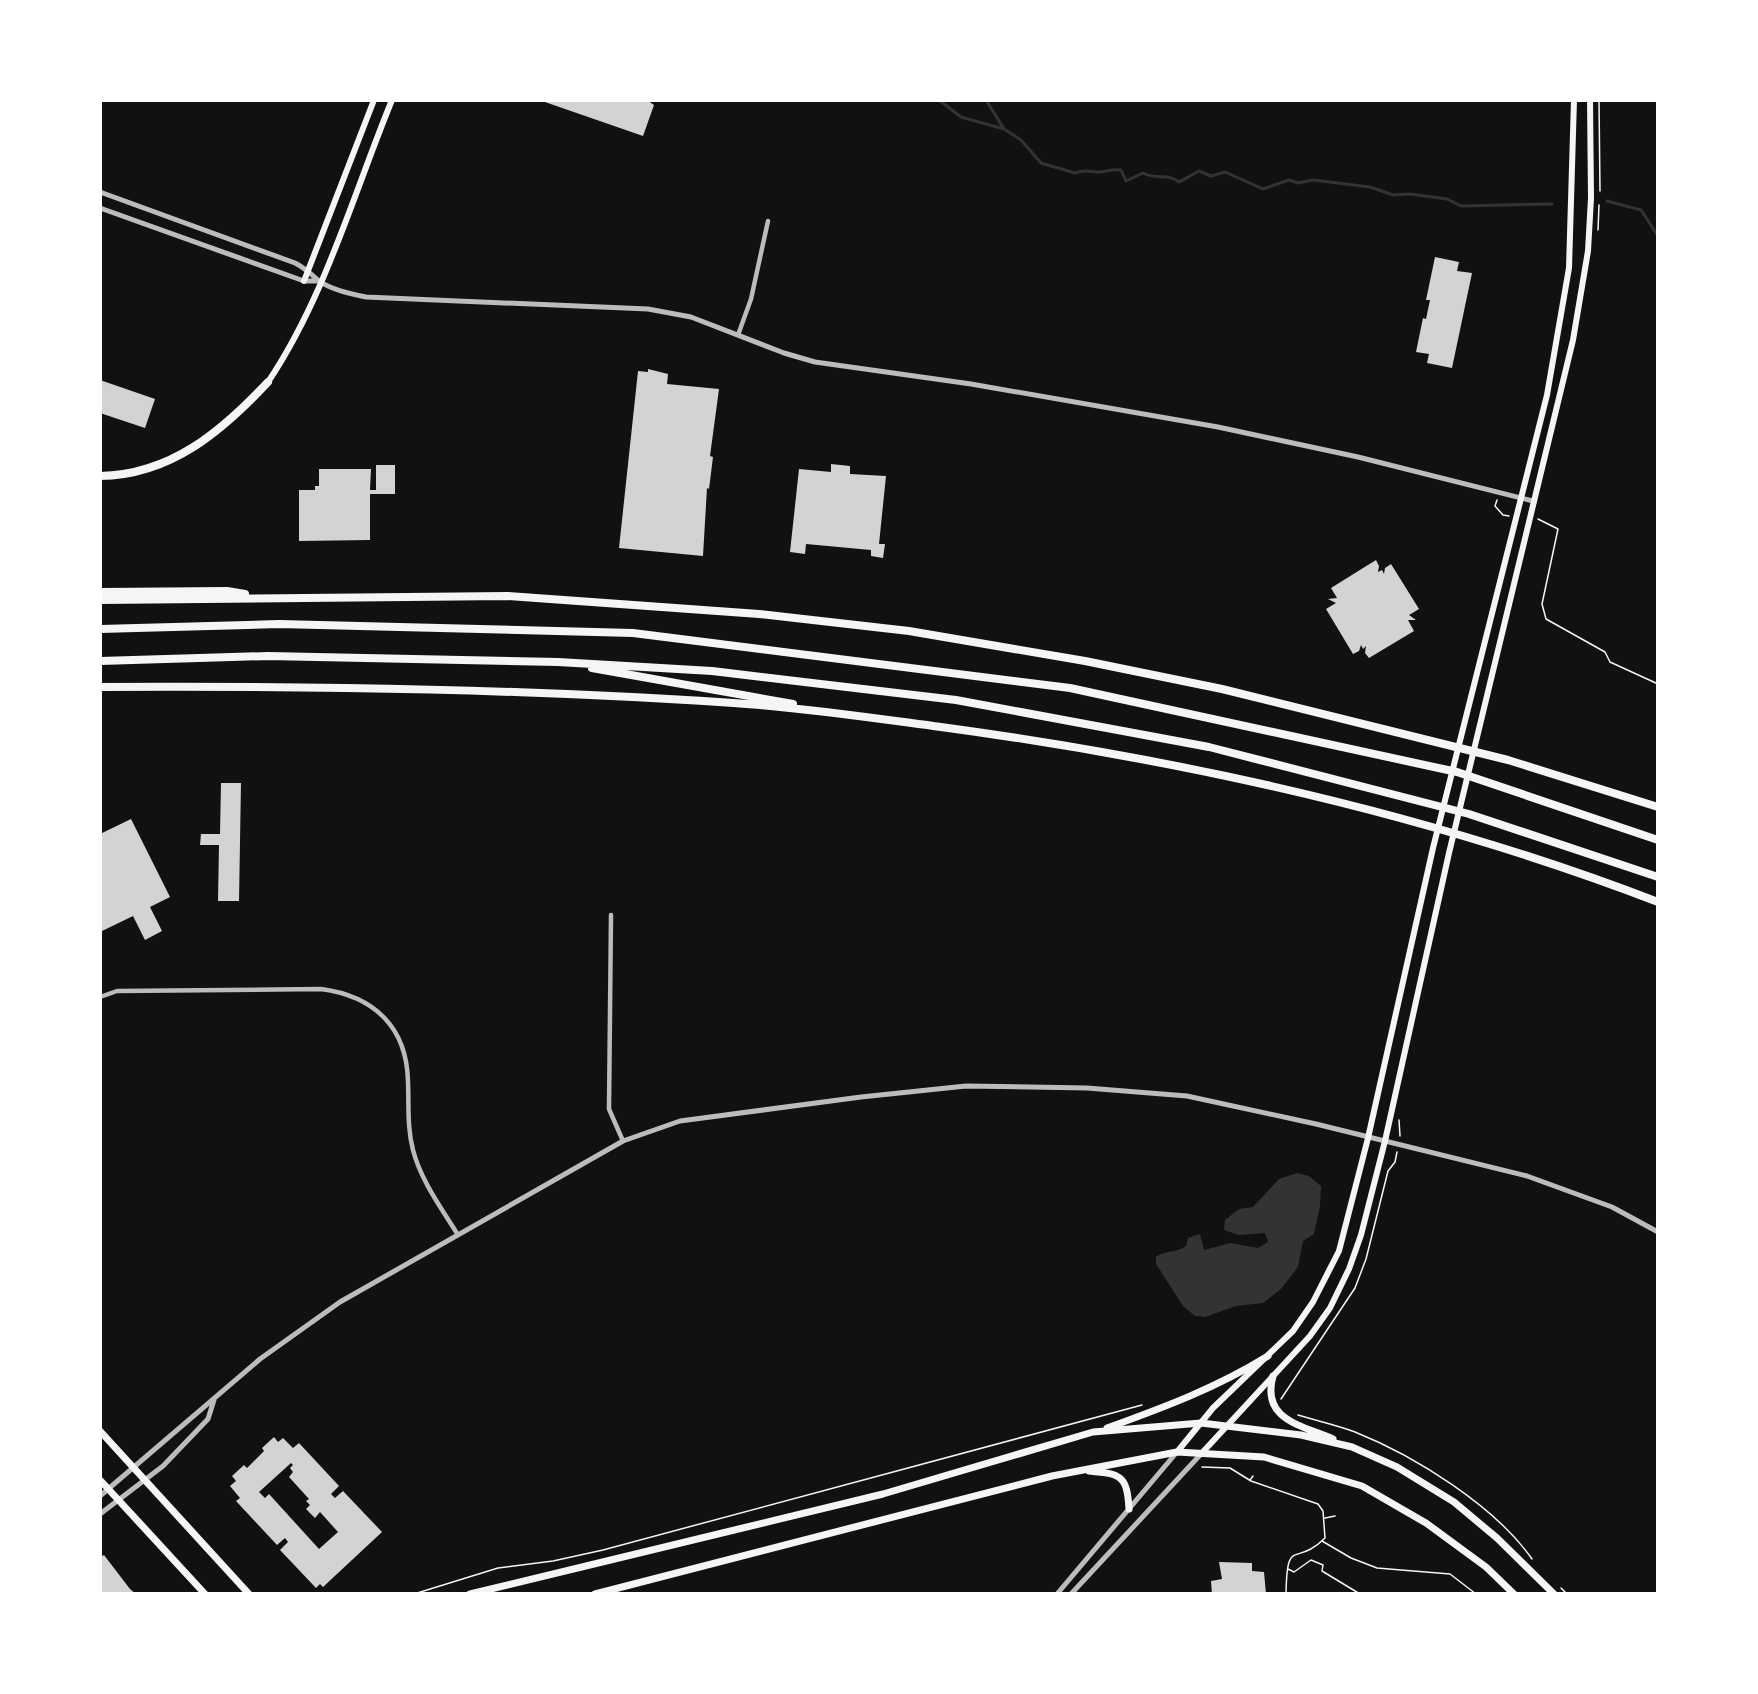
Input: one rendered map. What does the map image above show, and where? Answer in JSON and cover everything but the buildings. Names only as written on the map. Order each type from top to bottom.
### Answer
[{"type":"highway","points":[[100,476],[135,473],[188,452],[230,421],[268,382]]},
{"type":"highway","points":[[100,592],[227,591],[267,597]]},
{"type":"highway","points":[[100,600],[508,596],[759,614],[909,630],[1085,660],[1222,688],[1508,760],[1658,807]]},
{"type":"highway","points":[[100,629],[279,624],[633,633],[1070,688],[1457,772],[1658,840]]},
{"type":"highway","points":[[100,661],[268,656],[558,662],[712,671],[956,700],[1209,747],[1469,814],[1658,877]]},
{"type":"highway","points":[[558,662],[866,717]]},
{"type":"highway","points":[[100,689],[279,687],[585,694],[763,705],[866,717],[1100,750],[1382,812],[1611,884],[1658,902]]},
{"type":"main road","points":[[304,282],[374,100]]},
{"type":"main road","points":[[268,382],[294,341],[392,100]]},
{"type":"main road","points":[[1177,1452],[1236,1385],[1293,1331],[1328,1275],[1339,1251],[1368,1138],[1433,848],[1519,498],[1547,395],[1569,267],[1574,100]]},
{"type":"main road","points":[[1201,1454],[1310,1336],[1330,1308],[1349,1269],[1385,1141],[1449,853],[1573,340],[1588,250],[1591,198],[1590,100]]},
{"type":"main road","points":[[470,1593],[883,1494],[1093,1432],[1192,1397],[1227,1381],[1268,1356]]},
{"type":"main road","points":[[1273,1376],[1271,1404],[1278,1414],[1405,1471],[1454,1502],[1497,1538],[1554,1593]]},
{"type":"main road","points":[[1093,1432],[1201,1423],[1283,1432],[1352,1447]]},
{"type":"main road","points":[[100,1431],[249,1593]]},
{"type":"main road","points":[[595,1593],[1052,1476],[1177,1452],[1264,1457],[1362,1486],[1426,1522],[1486,1567],[1514,1593]]},
{"type":"main road","points":[[1081,1471],[1117,1474],[1128,1488],[1129,1509]]},
{"type":"main road","points":[[100,1480],[205,1593]]},
{"type":"street","points":[[100,192],[308,269],[320,281],[345,292],[366,297],[648,309],[691,317],[815,362],[971,384],[1218,427],[1358,457],[1533,501]]},
{"type":"street","points":[[100,208],[304,282],[320,281]]},
{"type":"street","points":[[738,335],[752,299],[768,221]]},
{"type":"street","points":[[612,915],[609,1109],[623,1141]]},
{"type":"street","points":[[100,997],[117,991],[321,989],[345,992],[372,1006],[393,1027],[404,1050],[408,1080],[408,1121],[414,1152],[425,1179],[458,1235]]},
{"type":"street","points":[[100,1496],[135,1469],[260,1359],[340,1302],[623,1141],[680,1121],[861,1097],[966,1086],[1087,1088],[1187,1096],[1455,1157],[1565,1188],[1612,1207],[1658,1232]]},
{"type":"street","points":[[100,1514],[120,1502],[163,1466],[208,1419],[215,1399]]},
{"type":"street","points":[[1057,1593],[1177,1452]]},
{"type":"street","points":[[1071,1593],[1201,1454]]},
{"type":"path","points":[[1495,506],[1503,515]]},
{"type":"path","points":[[1539,519],[1558,529],[1542,604],[1546,619],[1605,652],[1610,662],[1658,684]]},
{"type":"path","points":[[414,1593],[498,1568],[553,1561],[603,1550],[1147,1404]]},
{"type":"path","points":[[1202,1467],[1230,1468],[1249,1480],[1318,1504],[1324,1518],[1325,1538],[1307,1551],[1293,1554],[1287,1561],[1286,1593]]},
{"type":"path","points":[[1249,1480],[1253,1476]]},
{"type":"path","points":[[1324,1518],[1335,1516]]},
{"type":"path","points":[[1322,1541],[1351,1558],[1377,1568],[1450,1574],[1476,1593]]},
{"type":"path","points":[[1287,1568],[1294,1572],[1311,1560],[1323,1565],[1322,1571],[1360,1593]]},
{"type":"shaded area","points":[[1297,1173],[1309,1176],[1321,1186],[1320,1206],[1314,1234],[1303,1241],[1298,1267],[1281,1289],[1263,1303],[1236,1306],[1205,1317],[1195,1316],[1183,1306],[1156,1264],[1156,1257],[1186,1246],[1188,1238],[1200,1234],[1204,1250],[1230,1243],[1258,1248],[1268,1242],[1265,1233],[1239,1235],[1224,1230],[1225,1220],[1239,1209],[1253,1207],[1279,1179]]},
{"type":"waterway","points":[[939,100],[961,117],[1004,129],[1021,140],[1041,163],[1075,173],[1121,170],[1126,181],[1143,173],[1171,178],[1179,182],[1199,171],[1211,176],[1225,172],[1263,189],[1289,180],[1298,183],[1313,180],[1370,187],[1393,195],[1410,194],[1447,199],[1461,206],[1552,204]]},
{"type":"waterway","points":[[986,100],[1004,129]]},
{"type":"waterway","points":[[1607,201],[1641,210],[1658,236]]}]
